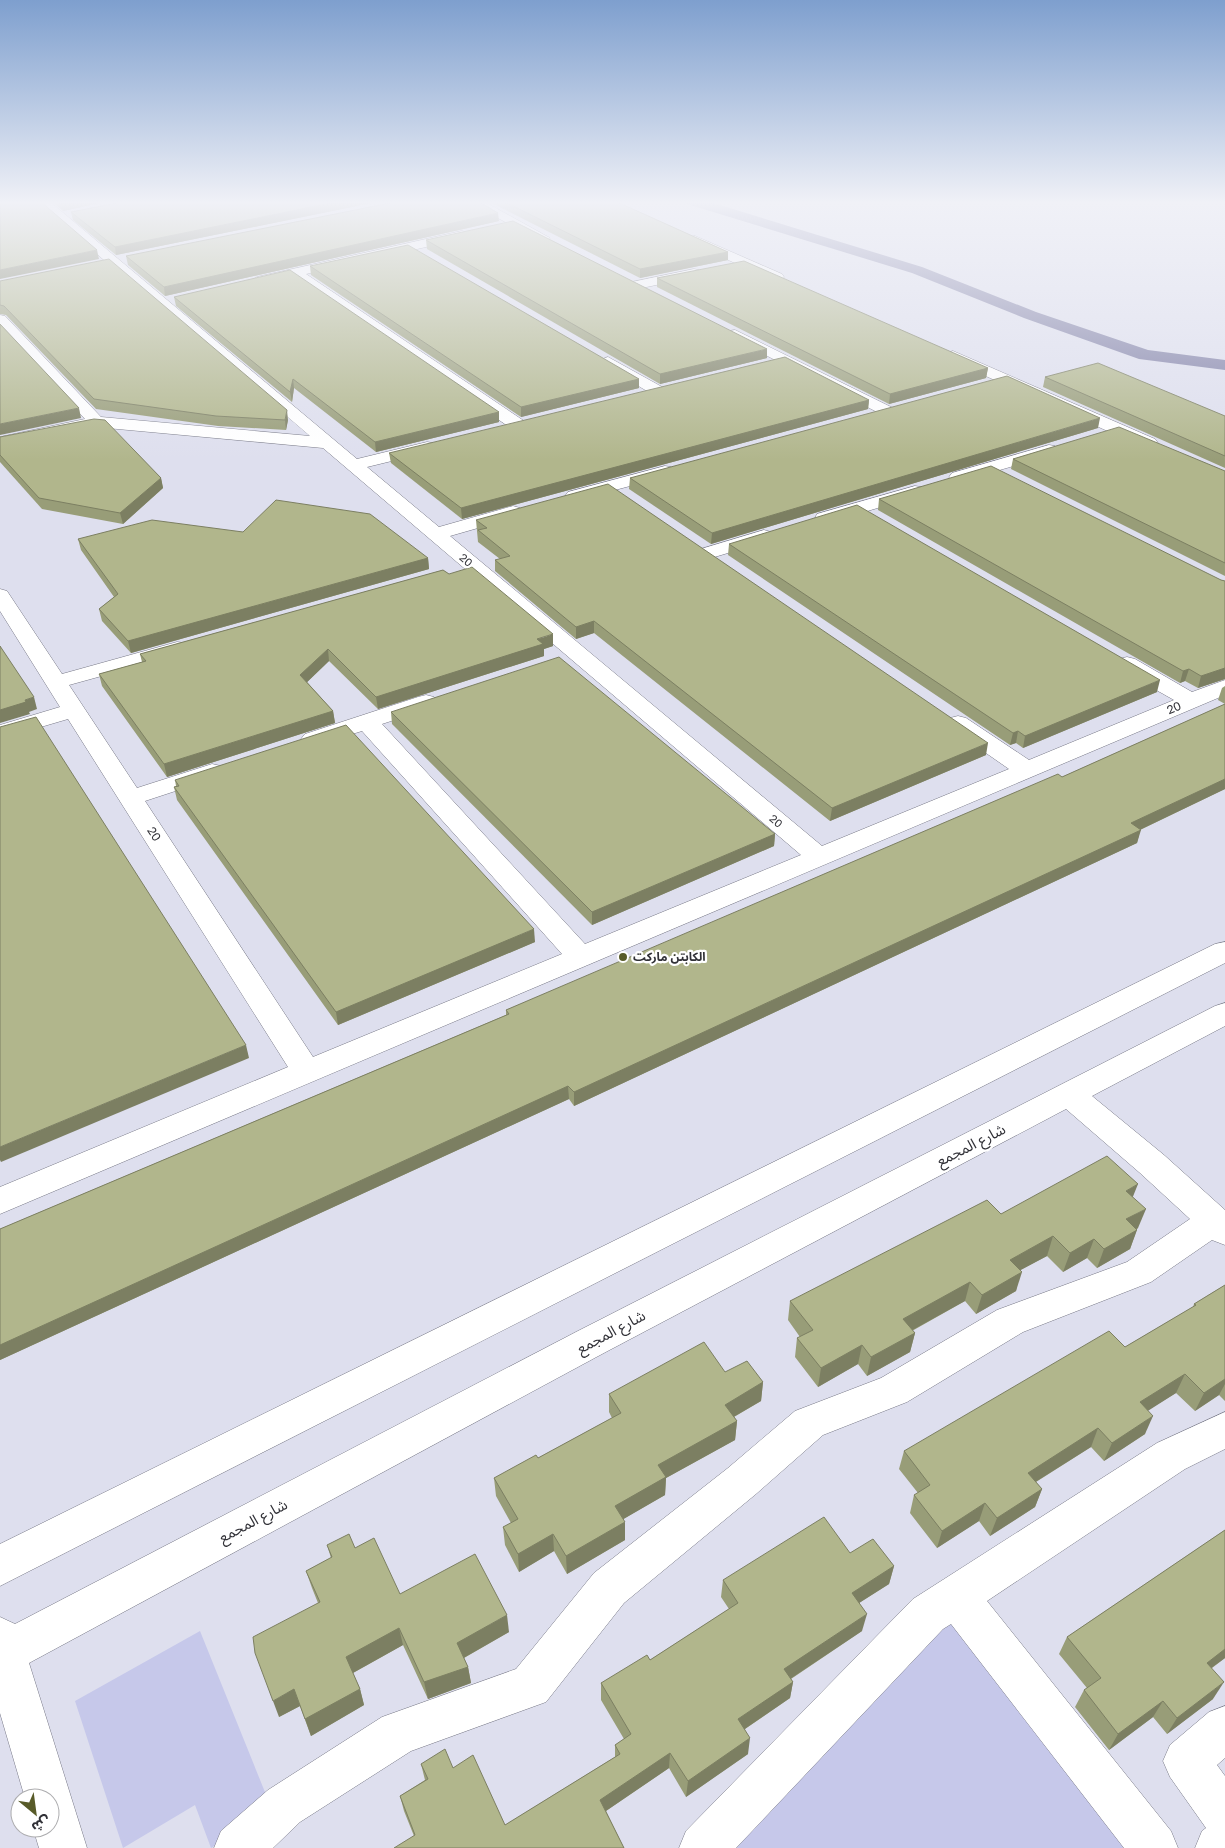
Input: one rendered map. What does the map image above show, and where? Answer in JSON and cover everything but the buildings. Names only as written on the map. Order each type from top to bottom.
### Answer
[{"type":"street","name":"20","points":[[143,287],[435,534],[462,567],[578,654],[819,857]]},
{"type":"street","points":[[316,287],[518,425]]},
{"type":"street","points":[[641,287],[655,294]]},
{"type":"street","points":[[161,303],[180,299]]},
{"type":"street","points":[[0,319],[96,422]]},
{"type":"street","points":[[724,329],[887,411]]},
{"type":"street","points":[[943,351],[1162,449]]},
{"type":"street","points":[[598,356],[658,391]]},
{"type":"street","points":[[758,366],[786,360]]},
{"type":"street","points":[[978,387],[1006,379]]},
{"type":"street","points":[[639,395],[676,386]]},
{"type":"street","points":[[868,416],[906,406]]},
{"type":"street","points":[[498,430],[536,420]]},
{"type":"street","points":[[0,442],[96,422],[327,443]]},
{"type":"street","points":[[1090,438],[1118,429]]},
{"type":"street","points":[[353,465],[440,444]]},
{"type":"street","points":[[811,522],[1063,446]]},
{"type":"street","points":[[555,501],[677,468]]},
{"type":"street","points":[[991,468],[1017,481]]},
{"type":"street","points":[[610,486],[635,503]]},
{"type":"street","points":[[858,508],[884,522]]},
{"type":"street","points":[[435,534],[527,509]]},
{"type":"street","points":[[733,570],[700,547],[783,530]]},
{"type":"street","name":"20","points":[[0,595],[308,1072]]},
{"type":"street","points":[[56,682],[198,642]]},
{"type":"street","points":[[550,663],[578,654]]},
{"type":"street","points":[[1114,656],[1191,701]]},
{"type":"street","name":"20","points":[[0,1201],[1225,687]]},
{"type":"street","points":[[291,746],[449,695]]},
{"type":"street","points":[[0,732],[74,710]]},
{"type":"street","points":[[945,714],[1027,770]]},
{"type":"street","points":[[366,722],[581,957]]},
{"type":"street","points":[[130,798],[234,764]]},
{"type":"street","points":[[0,1566],[1221,957]]},
{"type":"street","name":"شارع المجمع","points":[[1,1649],[1225,1013]]},
{"type":"street","points":[[238,1848],[284,1806],[398,1733],[530,1686],[609,1588],[742,1482],[809,1423],[894,1390],[1010,1321],[1139,1272],[1219,1226],[1152,1164],[1069,1094]]},
{"type":"street","points":[[703,1848],[928,1614],[1072,1522],[1170,1456],[1225,1430]]},
{"type":"street","points":[[956,1596],[1154,1848]]},
{"type":"street","points":[[1,1649],[45,1788]]},
{"type":"street","points":[[1225,1728],[1186,1761],[1225,1816]]},
{"type":"street","points":[[1219,1848],[1225,1843]]},
{"type":"shaded area","points":[[956,1596],[1154,1848],[703,1848]]},
{"type":"shaded area","points":[[200,1631],[273,1812],[211,1848],[195,1805],[123,1848],[75,1701]]},
{"type":"waterway","points":[[960,287],[1030,315],[1145,355],[1225,365]]},
{"type":"place","name":"الكابتن ماركت","points":[[623,957]]}]
